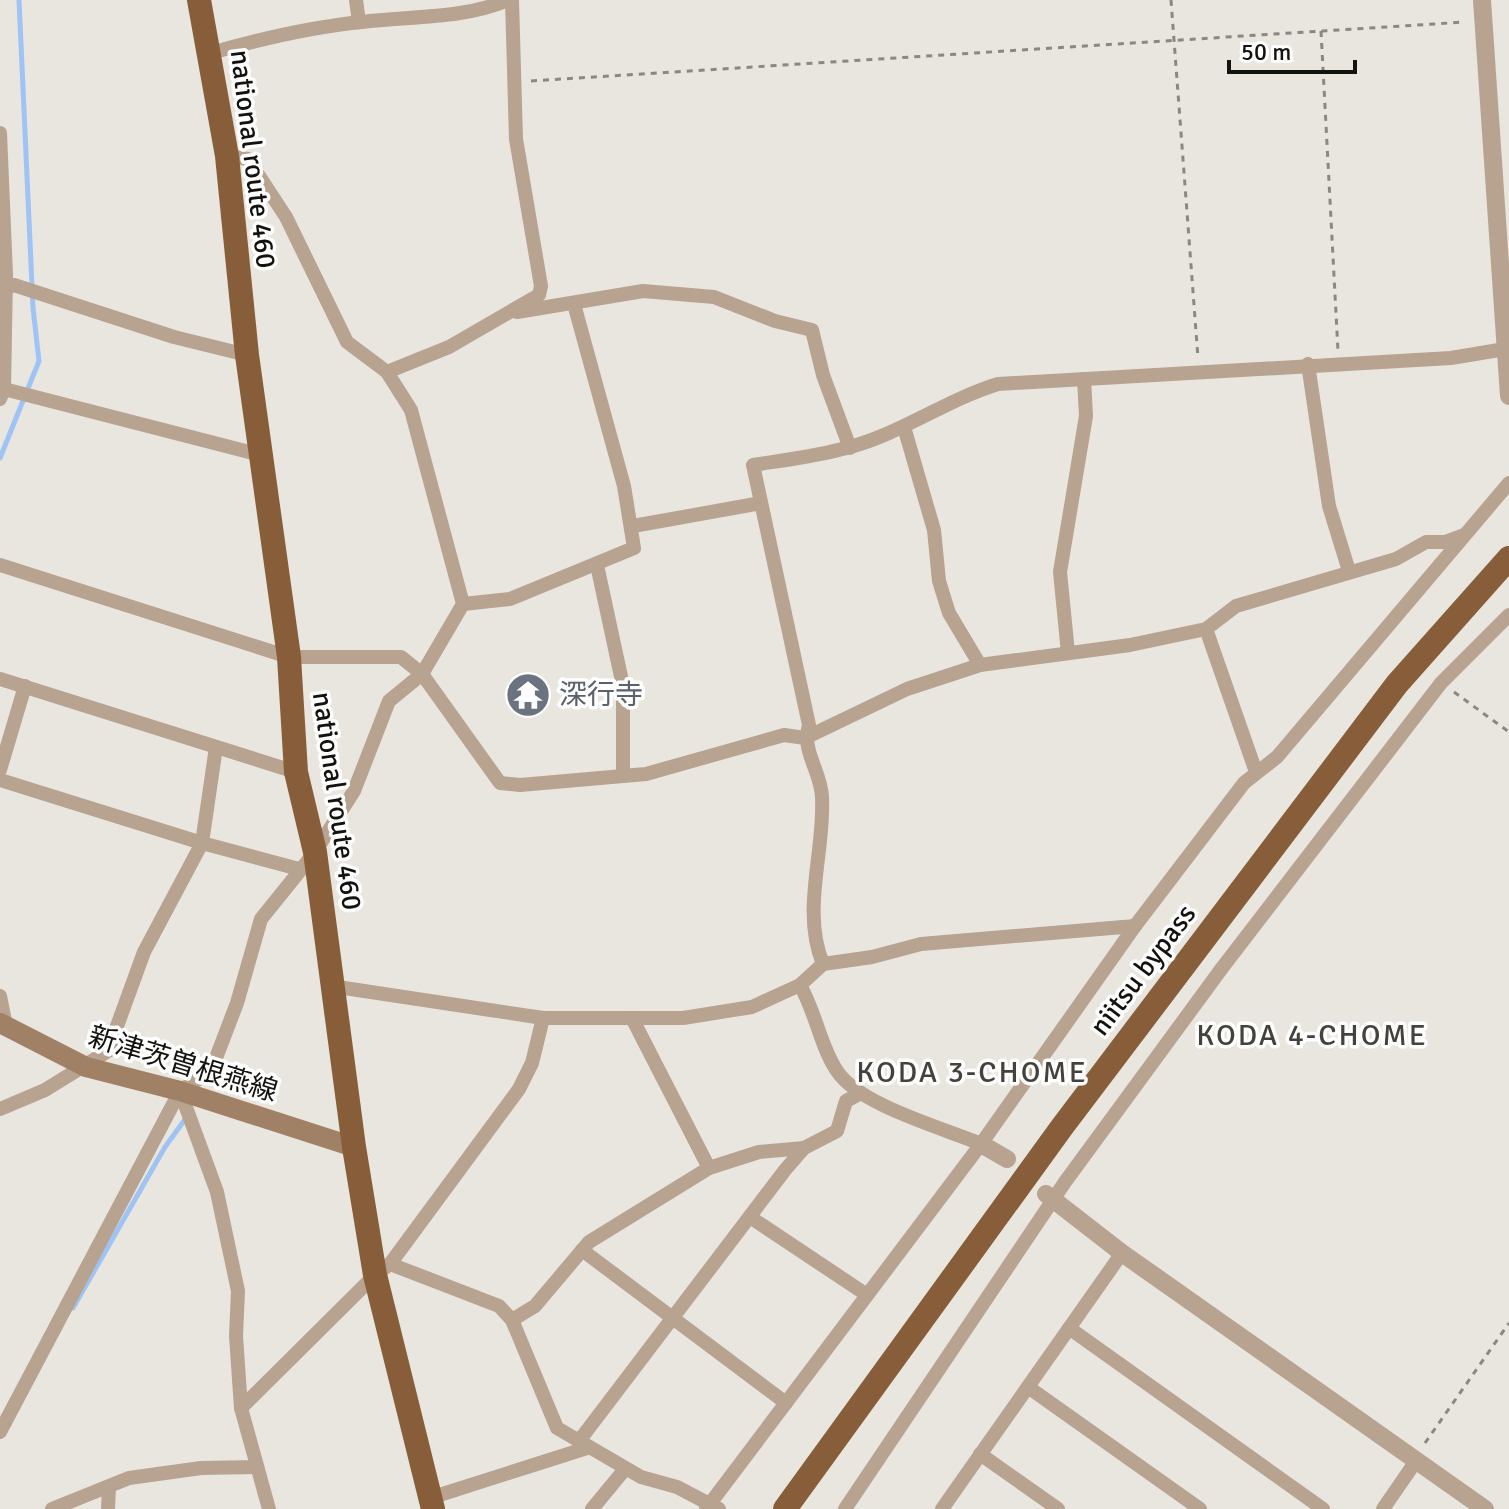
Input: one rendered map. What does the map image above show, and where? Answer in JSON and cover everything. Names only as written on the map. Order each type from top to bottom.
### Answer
[{"type":"highway","name":"national route 460","points":[[199,0],[211,53],[227,156],[247,355],[289,657],[296,772],[307,860],[331,986],[354,1147],[431,1504]]},
{"type":"highway","name":"niitsu bypass","points":[[785,1509],[1062,1127],[1378,709],[1509,558]]},
{"type":"main road","name":"新津茨曽根燕線","points":[[3,1024],[86,1067],[180,1091],[354,1147]]},
{"type":"street","points":[[356,0],[359,22]]},
{"type":"street","points":[[211,53],[261,39],[359,22],[487,9],[510,0],[516,139],[541,286],[539,295],[449,347],[387,372]]},
{"type":"street","points":[[1482,0],[1509,396]]},
{"type":"street","points":[[0,133],[4,289],[2,394],[261,455]]},
{"type":"street","points":[[0,1432],[180,1091],[211,1071],[237,1003],[261,919],[307,860],[354,791],[389,701],[422,674],[463,604],[411,410],[387,372],[347,342],[286,217],[248,159],[227,156]]},
{"type":"street","points":[[4,289],[14,285],[174,337],[247,355]]},
{"type":"street","points":[[511,313],[643,291],[714,297],[775,321],[812,330],[823,375],[850,448]]},
{"type":"street","points":[[463,604],[510,599],[634,548],[633,526],[574,304]]},
{"type":"street","points":[[823,964],[815,945],[814,897],[822,795],[805,738],[809,725],[753,465],[850,448],[904,427],[970,393],[998,384],[1197,370],[1451,358],[1505,349]]},
{"type":"street","points":[[1308,364],[1329,506],[1349,571]]},
{"type":"street","points":[[1068,653],[1060,572],[1086,416],[1084,379]]},
{"type":"street","points":[[904,427],[934,530],[939,581],[949,613],[980,665]]},
{"type":"street","points":[[382,1269],[499,1306],[512,1320],[557,1428],[625,1469],[712,1507],[786,1403],[981,1144],[1135,926],[1256,772],[1277,757],[1509,483]]},
{"type":"street","points":[[633,526],[761,503]]},
{"type":"street","points":[[0,565],[289,657],[401,657],[422,674],[500,783],[520,785],[646,774],[784,735],[805,738],[907,689],[980,665],[1130,645],[1206,629],[1236,606],[1396,559],[1426,542],[1445,542],[1464,535]]},
{"type":"street","points":[[597,565],[623,686],[623,776]]},
{"type":"street","points":[[845,1509],[1051,1196],[1240,943],[1441,683],[1509,615]]},
{"type":"street","points":[[1206,629],[1256,772]]},
{"type":"street","points":[[0,679],[296,772]]},
{"type":"street","points":[[0,770],[25,686]]},
{"type":"street","points":[[0,1109],[86,1067],[108,1051],[144,952],[202,843],[216,747]]},
{"type":"street","points":[[0,780],[202,843],[307,860]]},
{"type":"street","points":[[331,986],[543,1018],[683,1018],[752,1007],[800,985],[823,964],[872,957],[921,944],[1135,926]]},
{"type":"street","points":[[800,985],[814,1008],[836,1071],[861,1093],[981,1144],[1007,1159]]},
{"type":"street","points":[[0,996],[3,1024]]},
{"type":"street","points":[[241,1408],[382,1269],[519,1089],[532,1063],[543,1018]]},
{"type":"street","points":[[632,1018],[709,1168]]},
{"type":"street","points":[[180,1091],[217,1192],[238,1291],[236,1336],[241,1408],[269,1509]]},
{"type":"street","points":[[512,1320],[535,1306],[589,1242],[709,1168],[759,1152],[804,1148],[837,1131],[846,1101],[861,1093]]},
{"type":"street","points":[[431,1504],[583,1445],[674,1318],[804,1148]]},
{"type":"street","points":[[1051,1196],[1122,1253],[1485,1509]]},
{"type":"street","points":[[750,1217],[867,1295]]},
{"type":"street","points":[[582,1250],[786,1403]]},
{"type":"street","points":[[942,1509],[1122,1253]]},
{"type":"street","points":[[1069,1328],[1323,1509]]},
{"type":"street","points":[[1028,1387],[1200,1509]]},
{"type":"street","points":[[980,1454],[1058,1509]]},
{"type":"street","points":[[1383,1509],[1416,1461]]},
{"type":"street","points":[[52,1509],[129,1478],[201,1468],[256,1467]]},
{"type":"street","points":[[592,1509],[625,1469]]},
{"type":"street","points":[[108,1509],[109,1487]]},
{"type":"street","points":[[1296,1509],[1305,1496]]},
{"type":"path","points":[[1171,0],[1197,370]]},
{"type":"path","points":[[514,79],[538,82],[1484,22]]},
{"type":"path","points":[[1321,31],[1339,362]]},
{"type":"path","points":[[1441,683],[1509,732]]},
{"type":"path","points":[[1416,1461],[1427,1439],[1509,1323]]},
{"type":"waterway","points":[[0,458],[39,361],[33,308],[19,0]]},
{"type":"waterway","points":[[73,1308],[165,1147],[186,1118]]},
{"type":"place","name":"深行寺","points":[[528,695]]},
{"type":"district","name":"KODA 4-CHOME","points":[[1312,1035]]},
{"type":"district","name":"KODA 3-CHOME","points":[[972,1072]]}]
